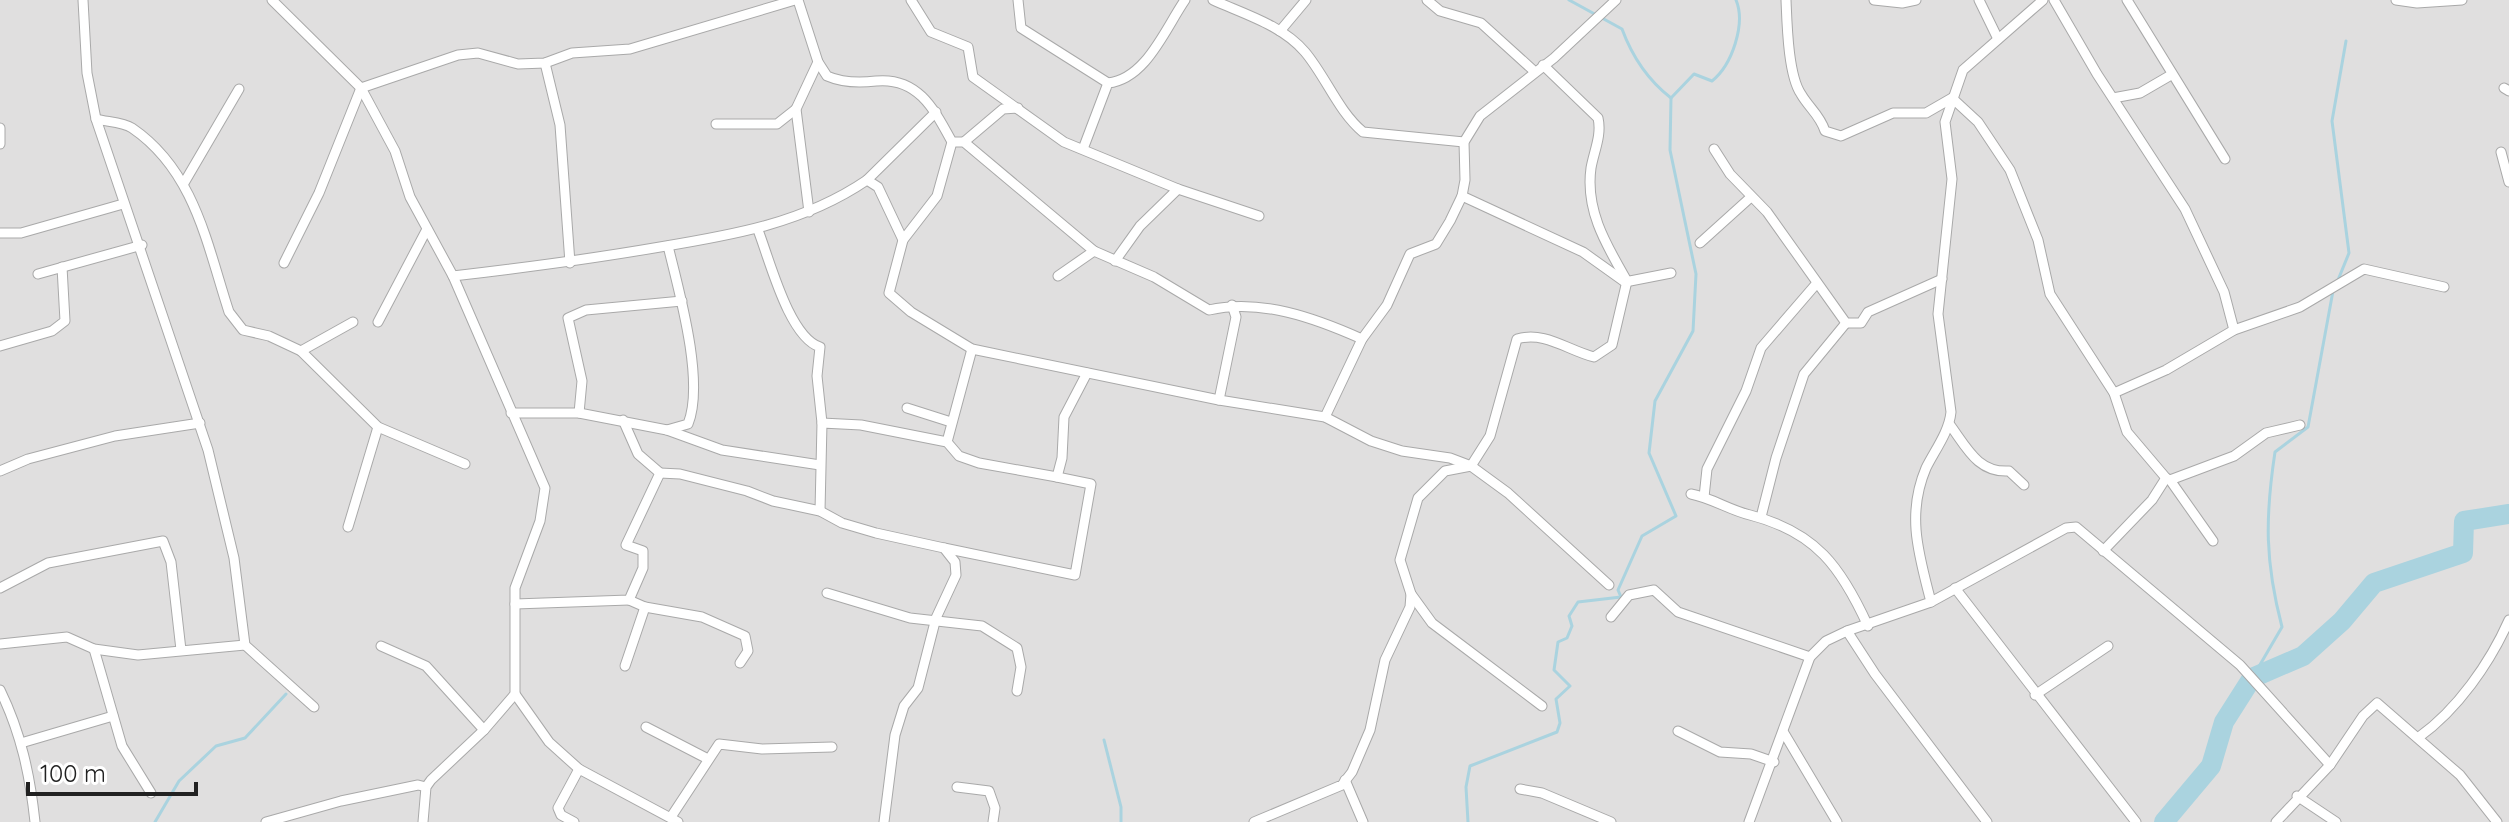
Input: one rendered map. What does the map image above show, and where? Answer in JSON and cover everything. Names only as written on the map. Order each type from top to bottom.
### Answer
[{"type":"street","points":[[83,0],[87,73],[96,119],[123,204],[142,245],[200,423],[234,558],[245,645],[314,707]]},
{"type":"street","points":[[272,0],[361,88],[395,151],[410,197],[453,276],[545,488],[540,521],[515,588],[515,694],[549,742],[579,769],[674,819],[719,744],[762,749],[832,747]]},
{"type":"street","points":[[284,263],[319,193],[361,88],[458,55],[478,53],[518,64],[545,63],[572,53],[630,49],[797,0],[818,62],[827,76],[837,81],[893,79],[907,83],[936,112],[952,142],[937,196],[903,240],[889,293],[911,312],[972,349],[1219,400],[1325,417],[1402,451],[1450,458],[1471,466],[1508,493],[1609,585]]},
{"type":"street","points":[[911,0],[931,32],[968,47],[973,77],[1064,142],[1178,189],[1259,216]]},
{"type":"street","points":[[1018,0],[1021,28],[1108,83],[1130,76],[1144,62],[1185,0]]},
{"type":"street","points":[[1213,0],[1280,31],[1304,50],[1350,121],[1363,132],[1464,142]]},
{"type":"street","points":[[1280,31],[1306,0]]},
{"type":"street","points":[[1427,0],[1453,17],[1481,23],[1598,118],[1601,129],[1589,193],[1601,235],[1627,281],[1612,345],[1594,357],[1549,339],[1531,335],[1517,339],[1490,436],[1471,466],[1445,471],[1418,498],[1400,560],[1411,594],[1432,623],[1542,706]]},
{"type":"street","points":[[1325,417],[1362,339],[1387,305],[1410,254],[1436,244],[1462,196],[1464,142],[1480,116],[1616,0]]},
{"type":"street","points":[[1786,0],[1799,92],[1821,118],[1825,131],[1841,136],[1893,113],[1926,113],[1952,98]]},
{"type":"street","points":[[1874,0],[1902,3],[1916,0]]},
{"type":"street","points":[[1979,0],[1998,39]]},
{"type":"street","points":[[1931,602],[1915,543],[1914,510],[1917,489],[1950,425],[1938,314],[1952,179],[1945,122],[1963,70],[2043,0]]},
{"type":"street","points":[[2054,0],[2185,209],[2210,269],[2224,292],[2234,330]]},
{"type":"street","points":[[2127,0],[2225,159]]},
{"type":"street","points":[[2396,0],[2417,3],[2462,0]]},
{"type":"street","points":[[716,124],[777,124],[796,109],[818,62]]},
{"type":"street","points":[[545,63],[560,125],[570,263]]},
{"type":"street","points":[[2113,98],[2140,93],[2171,75]]},
{"type":"street","points":[[1083,149],[1108,83]]},
{"type":"street","points":[[184,183],[239,89]]},
{"type":"street","points":[[1952,98],[1978,122],[2010,170],[2038,240],[2050,294],[2114,393],[2127,432],[2168,479],[2213,541]]},
{"type":"street","points":[[964,142],[1003,109],[1018,108]]},
{"type":"street","points":[[796,109],[809,212]]},
{"type":"street","points":[[453,276],[570,263],[758,230],[809,212],[867,180],[936,112]]},
{"type":"street","points":[[96,119],[130,127],[170,163],[184,183],[194,201],[232,321],[243,330],[269,336],[301,351],[378,427],[465,464]]},
{"type":"street","points":[[952,142],[964,142],[1094,251],[1154,277],[1209,310],[1232,305],[1297,313],[1362,339]]},
{"type":"street","points":[[1714,149],[1730,174],[1767,212],[1846,323]]},
{"type":"street","points":[[2501,152],[2509,182]]},
{"type":"street","points":[[867,180],[878,187],[903,240]]},
{"type":"street","points":[[1115,261],[1140,226],[1178,189]]},
{"type":"street","points":[[1462,196],[1583,252],[1627,281],[1671,273]]},
{"type":"street","points":[[1700,243],[1751,197]]},
{"type":"street","points":[[0,233],[21,233],[123,204]]},
{"type":"street","points":[[378,322],[427,229]]},
{"type":"street","points":[[758,230],[797,329],[809,343],[820,347],[817,376],[822,423],[820,511]]},
{"type":"street","points":[[38,274],[142,245]]},
{"type":"street","points":[[667,430],[688,424],[695,396],[682,301],[668,246]]},
{"type":"street","points":[[1058,276],[1094,251]]},
{"type":"street","points":[[0,346],[52,331],[65,321],[62,267]]},
{"type":"street","points":[[2114,393],[2166,370],[2234,330],[2300,307],[2364,269],[2444,287]]},
{"type":"street","points":[[1846,323],[1861,323],[1868,312],[1942,279]]},
{"type":"street","points":[[1704,497],[1707,469],[1746,391],[1761,348],[1817,283]]},
{"type":"street","points":[[579,413],[582,381],[568,318],[586,310],[682,301]]},
{"type":"street","points":[[1219,400],[1236,317],[1232,305]]},
{"type":"street","points":[[301,351],[353,322]]},
{"type":"street","points":[[1761,517],[1776,458],[1804,374],[1846,323]]},
{"type":"street","points":[[947,442],[966,382],[972,349]]},
{"type":"street","points":[[1057,477],[1062,458],[1064,417],[1087,373]]},
{"type":"street","points":[[907,408],[951,422]]},
{"type":"street","points":[[511,413],[579,413],[623,420],[667,430],[722,450],[820,465]]},
{"type":"street","points":[[623,420],[638,454],[660,473],[680,474],[820,511],[842,523],[876,533],[1075,575],[1091,484],[979,463],[959,456],[947,442],[861,425],[822,423]]},
{"type":"street","points":[[0,471],[28,459],[115,436],[200,423]]},
{"type":"street","points":[[1950,425],[1979,465],[1993,472],[2009,471],[2024,485]]},
{"type":"street","points":[[2103,551],[2168,479],[2234,456],[2266,433],[2300,425]]},
{"type":"street","points":[[348,527],[378,427]]},
{"type":"street","points":[[629,600],[643,568],[643,551],[626,545],[660,473]]},
{"type":"street","points":[[1691,494],[1761,517],[1816,546],[1847,581],[1868,626]]},
{"type":"street","points":[[1749,822],[1774,762],[1810,657],[1826,641],[1931,602],[2066,528],[2076,527],[2240,665],[2330,765]]},
{"type":"street","points":[[0,588],[48,563],[163,541],[171,562],[181,650]]},
{"type":"street","points":[[884,822],[895,735],[904,706],[918,688],[936,618],[956,575],[955,562],[944,548]]},
{"type":"street","points":[[1955,588],[2136,822]]},
{"type":"street","points":[[1611,617],[1629,595],[1654,590],[1678,612],[1810,657]]},
{"type":"street","points":[[827,593],[910,618],[936,618],[982,626],[1017,648],[1021,667],[1017,691]]},
{"type":"street","points":[[1254,822],[1342,785],[1361,757],[1378,702],[1385,660],[1410,607],[1411,594]]},
{"type":"street","points":[[515,604],[629,600],[645,607],[702,617],[745,636],[748,651],[740,663]]},
{"type":"street","points":[[625,666],[645,607]]},
{"type":"street","points":[[2419,737],[2434,726],[2491,657],[2508,625]]},
{"type":"street","points":[[1847,631],[1875,674],[1987,822]]},
{"type":"street","points":[[0,644],[67,637],[94,649],[138,655],[245,645]]},
{"type":"street","points":[[381,646],[433,672],[484,730]]},
{"type":"street","points":[[2035,695],[2108,646]]},
{"type":"street","points":[[94,649],[122,746],[151,793]]},
{"type":"street","points":[[0,690],[30,775],[35,822]]},
{"type":"street","points":[[423,822],[426,787],[438,771],[484,730],[515,694]]},
{"type":"street","points":[[2276,822],[2297,796],[2330,765],[2363,716],[2377,703],[2460,775],[2497,822]]},
{"type":"street","points":[[21,743],[113,716]]},
{"type":"street","points":[[646,727],[708,759]]},
{"type":"street","points":[[1678,731],[1720,752],[1751,754],[1774,762]]},
{"type":"street","points":[[1784,733],[1837,822]]},
{"type":"street","points":[[574,822],[561,815],[558,808],[579,769]]},
{"type":"street","points":[[1345,780],[1363,822]]},
{"type":"street","points":[[266,822],[341,801],[418,785],[426,787]]},
{"type":"street","points":[[957,787],[989,791],[995,808],[993,822]]},
{"type":"street","points":[[1520,789],[1542,793],[1611,822]]},
{"type":"street","points":[[2297,796],[2336,822]]},
{"type":"shaded area","points":[[0,0],[2509,0],[2509,822],[0,822]]},
{"type":"waterway","points":[[1569,0],[1622,29],[1642,67],[1671,98]]},
{"type":"waterway","points":[[1468,822],[1466,787],[1470,766],[1557,732],[1560,723],[1556,699],[1570,686],[1554,670],[1558,642],[1567,638],[1572,626],[1569,616],[1578,602],[1621,597],[1618,590],[1642,536],[1676,516],[1649,453],[1655,401],[1693,331],[1696,274],[1670,150],[1671,98],[1694,74],[1712,81],[1726,65],[1738,32],[1736,0]]},
{"type":"waterway","points":[[2338,280],[2349,253],[2332,121],[2346,41]]},
{"type":"waterway","points":[[2254,675],[2282,627],[2272,582],[2268,540],[2275,452],[2308,427],[2333,291]]},
{"type":"waterway","points":[[2164,822],[2211,766],[2224,722],[2252,678],[2303,656],[2342,621],[2374,583],[2463,553],[2464,521],[2509,514]]},
{"type":"waterway","points":[[155,822],[179,781],[216,746],[245,738],[286,694]]},
{"type":"waterway","points":[[1104,740],[1121,807],[1121,822]]}]
